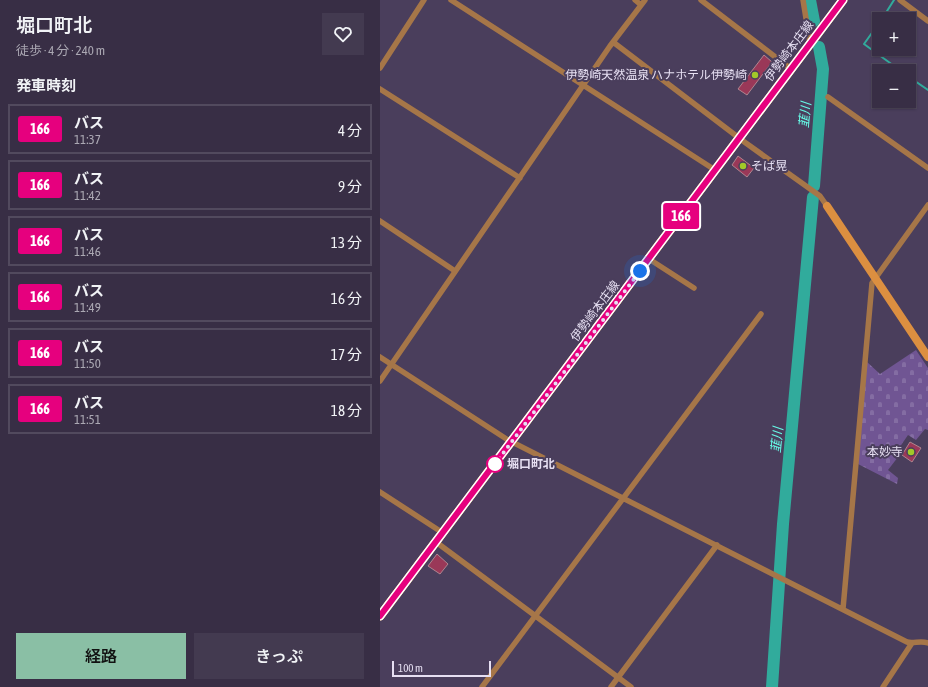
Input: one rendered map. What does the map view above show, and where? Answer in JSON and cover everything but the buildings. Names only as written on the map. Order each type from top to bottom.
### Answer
[{"type":"main road","name":"伊勢崎本庄線","points":[[380,616],[843,0]]},
{"type":"street","points":[[380,68],[424,0]]},
{"type":"street","points":[[451,0],[715,170]]},
{"type":"street","points":[[380,381],[583,85],[643,2],[635,0]]},
{"type":"street","points":[[701,0],[790,69]]},
{"type":"street","points":[[803,0],[810,43]]},
{"type":"street","points":[[900,0],[928,21]]},
{"type":"street","points":[[613,42],[784,172],[820,196],[928,357]]},
{"type":"street","points":[[380,89],[520,178]]},
{"type":"street","points":[[828,97],[928,168]]},
{"type":"street","points":[[843,609],[872,283],[928,205]]},
{"type":"street","points":[[380,221],[454,271]]},
{"type":"street","points":[[649,259],[694,288]]},
{"type":"street","points":[[482,687],[761,314]]},
{"type":"street","points":[[380,357],[508,440],[912,643],[921,641],[928,643]]},
{"type":"street","points":[[380,492],[443,533]]},
{"type":"street","points":[[436,542],[631,687]]},
{"type":"street","points":[[611,687],[717,545]]},
{"type":"street","points":[[883,687],[912,643]]},
{"type":"green space","points":[[916,350],[928,368],[928,430],[925,429],[916,440],[908,435],[895,454],[898,457],[888,470],[898,478],[897,484],[858,464],[867,362],[880,374]]},
{"type":"waterway","name":"韮川","points":[[810,0],[814,21]]},
{"type":"waterway","points":[[886,12],[894,0]]},
{"type":"waterway","points":[[872,33],[864,44],[872,50]]},
{"type":"waterway","name":"韮川","points":[[814,186],[823,69],[819,47]]},
{"type":"waterway","points":[[880,56],[891,64]]},
{"type":"waterway","points":[[916,82],[928,90]]},
{"type":"waterway","name":"韮川","points":[[772,687],[783,524],[813,197]]},
{"type":"bus line","name":"166","points":[[380,616],[843,0]]},
{"type":"place","name":"伊勢崎天然温泉 ハナホテル伊勢崎","points":[[755,75]]},
{"type":"place","name":"そば晃","points":[[743,166]]},
{"type":"place","name":"本妙寺","points":[[911,452]]},
{"type":"place","name":"堀口町北","points":[[495,464]]},
{"type":"route","points":[[495,464],[640,271]]}]
